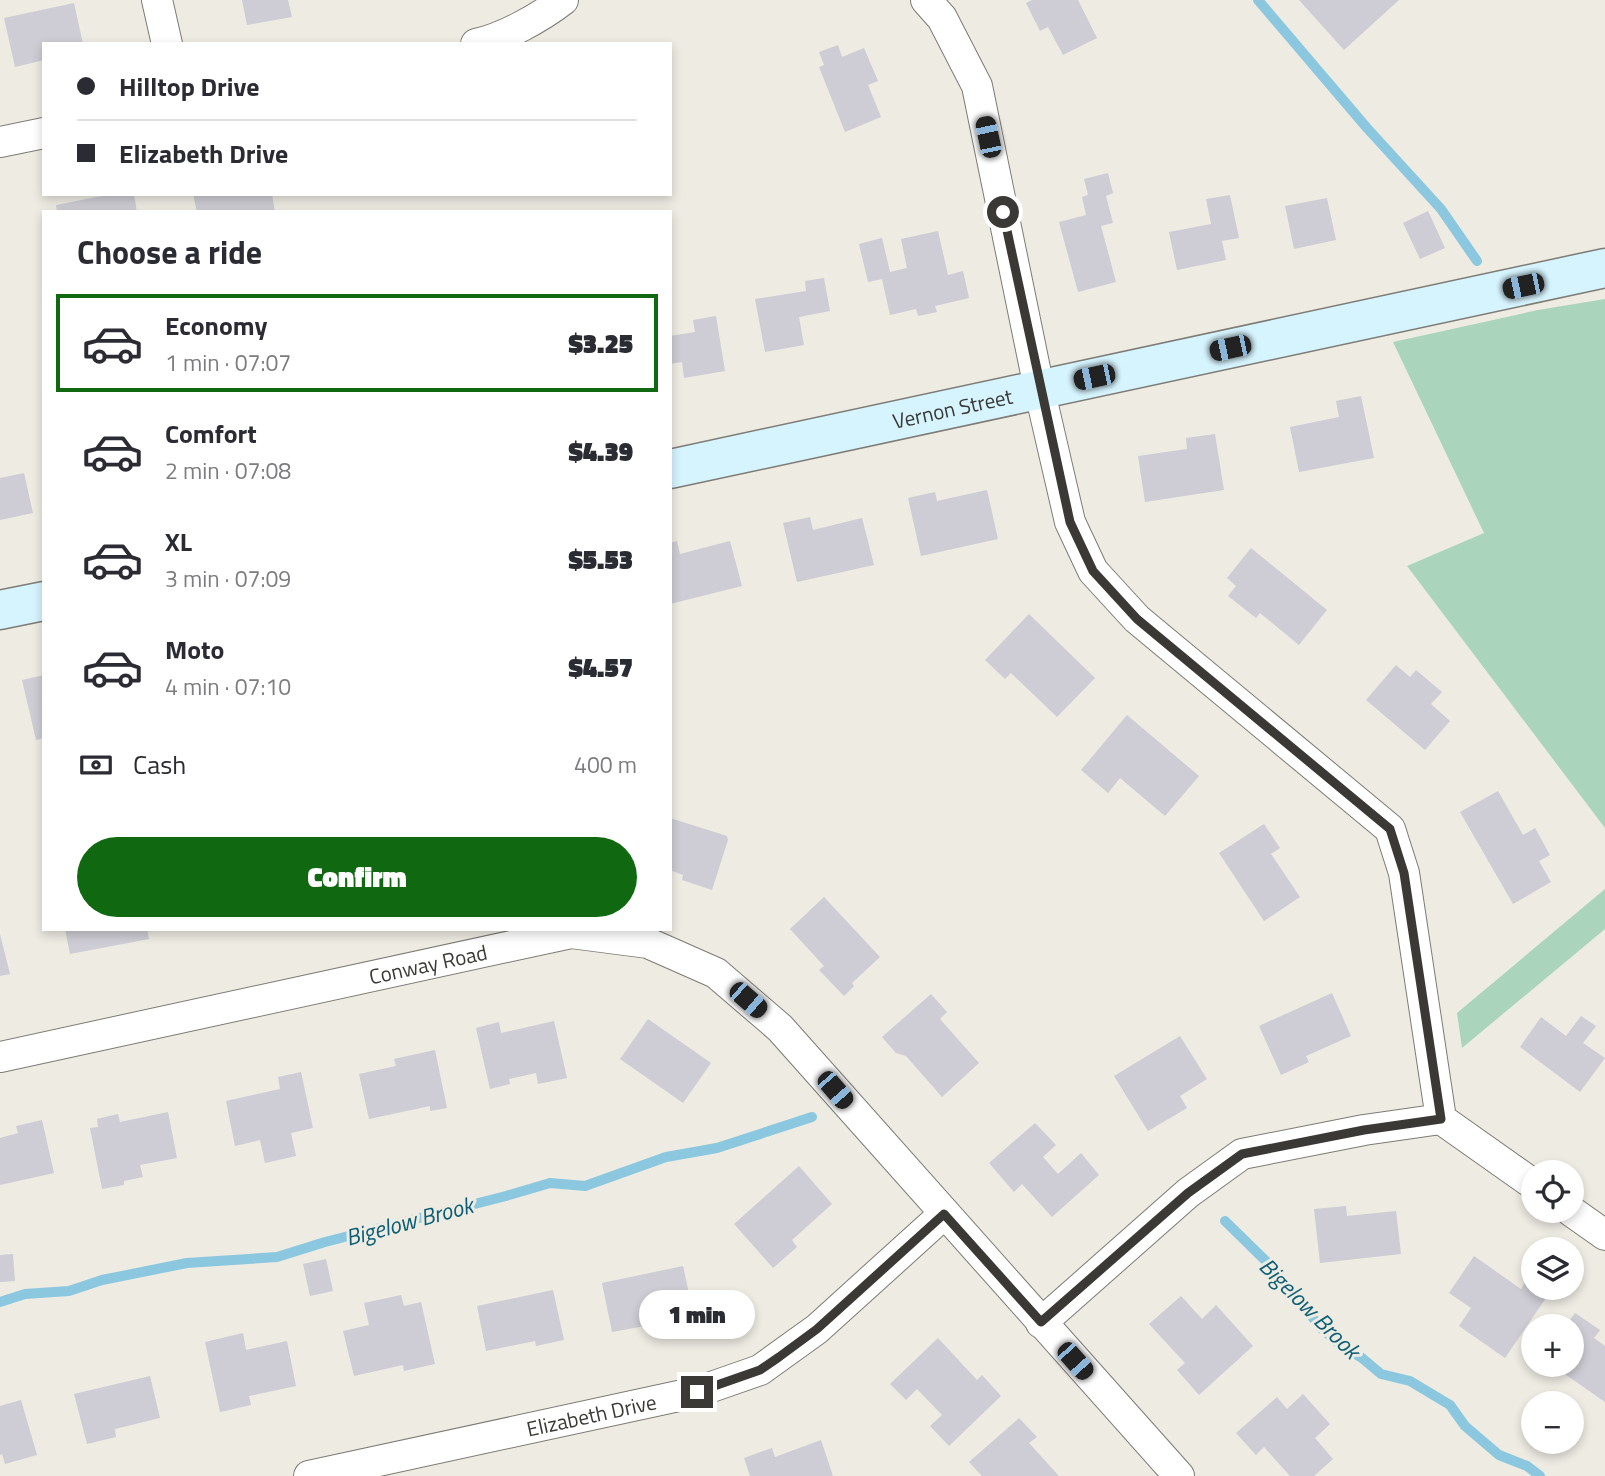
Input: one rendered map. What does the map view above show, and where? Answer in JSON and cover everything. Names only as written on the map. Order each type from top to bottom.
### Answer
[{"type":"street","points":[[157,0],[167,42]]},
{"type":"street","points":[[484,42],[548,11],[563,0]]},
{"type":"street","points":[[926,0],[942,18],[977,86],[1039,388],[1070,522],[1093,571],[1137,619],[1390,829],[1404,873],[1441,1119]]},
{"type":"street","points":[[0,142],[42,133]]},
{"type":"street","name":"Vernon Street","points":[[672,469],[1605,268]]},
{"type":"street","points":[[0,610],[42,601]]},
{"type":"street","name":"Conway Road","points":[[0,1057],[571,933],[648,943],[716,973],[780,1028],[1179,1476]]},
{"type":"street","points":[[1041,1322],[1188,1193],[1242,1154],[1364,1130],[1441,1119],[1521,1176]]},
{"type":"street","name":"Elizabeth Drive","points":[[309,1476],[697,1392],[760,1370],[817,1329],[944,1214]]},
{"type":"street","points":[[1584,1220],[1605,1235]]},
{"type":"green space","points":[[1605,299],[1605,828],[1407,566],[1484,533],[1393,342],[1538,310]]},
{"type":"green space","points":[[1605,889],[1605,929],[1462,1048],[1457,1013]]},
{"type":"building","points":[[242,0],[288,0],[292,17],[247,25]]},
{"type":"building","points":[[1032,0],[1078,0],[1097,38],[1063,55],[1048,27],[1040,31],[1026,3]]},
{"type":"building","points":[[1299,0],[1399,0],[1344,50]]},
{"type":"building","points":[[74,3],[83,42],[42,42],[42,60],[15,67],[4,18]]},
{"type":"building","points":[[838,45],[842,57],[864,48],[878,81],[868,85],[881,117],[845,132],[819,67],[824,65],[819,52]]},
{"type":"building","points":[[1108,173],[1113,193],[1106,196],[1113,223],[1101,226],[1116,282],[1078,292],[1059,222],[1086,215],[1082,197],[1088,195],[1084,179]]},
{"type":"building","points":[[1230,195],[1239,238],[1222,241],[1226,260],[1177,270],[1169,232],[1211,224],[1206,199]]},
{"type":"building","points":[[102,196],[134,196],[137,210],[57,210],[56,205]]},
{"type":"building","points":[[193,196],[272,196],[275,210],[197,210]]},
{"type":"building","points":[[1327,198],[1336,240],[1294,249],[1285,206]]},
{"type":"building","points":[[1428,211],[1445,248],[1420,259],[1403,223]]},
{"type":"building","points":[[938,231],[948,275],[963,271],[969,298],[935,306],[937,312],[918,316],[916,309],[890,315],[882,279],[868,282],[859,244],[882,238],[890,272],[907,268],[901,239]]},
{"type":"building","points":[[824,278],[830,311],[799,317],[804,345],[765,352],[755,299],[806,291],[805,281]]},
{"type":"building","points":[[716,316],[725,371],[684,378],[682,362],[672,364],[672,336],[695,332],[693,320]]},
{"type":"building","points":[[1361,396],[1374,458],[1299,472],[1290,427],[1339,417],[1336,401]]},
{"type":"building","points":[[1215,434],[1224,490],[1145,502],[1138,456],[1187,449],[1186,438]]},
{"type":"building","points":[[24,473],[33,513],[0,520],[0,478]]},
{"type":"building","points":[[987,490],[998,539],[921,556],[908,498],[935,492],[937,501]]},
{"type":"building","points":[[810,517],[813,530],[862,518],[874,565],[797,582],[783,523]]},
{"type":"building","points":[[677,541],[680,554],[730,541],[742,586],[672,604],[672,542]]},
{"type":"building","points":[[1251,548],[1327,610],[1299,645],[1260,613],[1256,618],[1228,596],[1236,586],[1227,578]]},
{"type":"building","points":[[1029,614],[1095,678],[1057,717],[1011,673],[1005,679],[985,660]]},
{"type":"building","points":[[1396,665],[1410,677],[1416,670],[1442,692],[1431,704],[1450,721],[1425,750],[1366,700]]},
{"type":"building","points":[[42,675],[42,738],[36,740],[22,680]]},
{"type":"building","points":[[1127,715],[1199,776],[1165,816],[1120,778],[1108,793],[1081,770]]},
{"type":"building","points":[[1498,791],[1523,835],[1535,828],[1550,855],[1539,861],[1551,882],[1513,904],[1460,812]]},
{"type":"building","points":[[672,819],[727,836],[712,890],[682,880],[683,875],[672,871]]},
{"type":"building","points":[[1264,824],[1280,848],[1271,854],[1300,897],[1264,921],[1219,853]]},
{"type":"building","points":[[824,897],[880,957],[852,983],[854,986],[844,996],[819,970],[824,966],[790,929]]},
{"type":"building","points":[[65,931],[147,931],[149,939],[70,954]]},
{"type":"building","points":[[0,934],[10,974],[0,976]]},
{"type":"building","points":[[1332,993],[1351,1036],[1306,1056],[1309,1062],[1281,1075],[1259,1026]]},
{"type":"building","points":[[931,994],[947,1012],[940,1019],[979,1063],[942,1097],[906,1056],[896,1053],[882,1037]]},
{"type":"building","points":[[1581,1016],[1596,1026],[1583,1043],[1605,1058],[1580,1092],[1520,1047],[1541,1017],[1566,1036]]},
{"type":"building","points":[[648,1019],[711,1063],[683,1103],[620,1059]]},
{"type":"building","points":[[554,1021],[567,1078],[538,1084],[536,1073],[509,1079],[510,1084],[490,1089],[476,1028],[499,1022],[501,1033]]},
{"type":"building","points":[[1180,1036],[1207,1079],[1180,1096],[1187,1108],[1148,1131],[1114,1076]]},
{"type":"building","points":[[435,1050],[447,1108],[430,1111],[430,1106],[369,1119],[359,1074],[396,1066],[394,1059]]},
{"type":"building","points":[[301,1072],[313,1128],[291,1133],[296,1156],[265,1163],[260,1140],[235,1146],[226,1101],[280,1089],[278,1077]]},
{"type":"building","points":[[168,1112],[177,1158],[140,1165],[143,1177],[124,1181],[124,1185],[102,1189],[90,1128],[98,1127],[97,1119],[118,1114],[120,1122]]},
{"type":"building","points":[[42,1120],[54,1173],[0,1185],[0,1138],[18,1133],[16,1126]]},
{"type":"building","points":[[1035,1123],[1056,1145],[1043,1157],[1058,1174],[1081,1153],[1099,1175],[1052,1217],[1022,1184],[1014,1192],[989,1163]]},
{"type":"building","points":[[799,1166],[832,1204],[792,1240],[797,1247],[773,1268],[734,1224]]},
{"type":"building","points":[[1346,1206],[1347,1216],[1396,1211],[1401,1254],[1320,1263],[1314,1209]]},
{"type":"building","points":[[13,1254],[15,1281],[0,1282],[0,1255]]},
{"type":"building","points":[[1474,1256],[1521,1289],[1521,1300],[1545,1300],[1535,1314],[1521,1314],[1521,1335],[1505,1358],[1459,1326],[1471,1308],[1449,1293]]},
{"type":"building","points":[[326,1259],[333,1291],[310,1296],[303,1264]]},
{"type":"building","points":[[683,1266],[692,1307],[643,1317],[645,1326],[612,1332],[602,1283]]},
{"type":"building","points":[[553,1290],[564,1340],[536,1346],[535,1341],[486,1351],[477,1306]]},
{"type":"building","points":[[401,1295],[404,1306],[421,1302],[435,1364],[404,1371],[403,1365],[354,1376],[343,1331],[369,1325],[364,1303]]},
{"type":"building","points":[[1181,1296],[1202,1319],[1216,1305],[1253,1346],[1199,1395],[1177,1370],[1185,1363],[1149,1324]]},
{"type":"building","points":[[1584,1319],[1600,1330],[1594,1338],[1605,1346],[1605,1402],[1569,1377],[1584,1377]]},
{"type":"building","points":[[243,1333],[246,1350],[287,1341],[296,1386],[249,1396],[251,1405],[220,1412],[205,1342]]},
{"type":"building","points":[[938,1338],[977,1380],[982,1375],[1001,1396],[949,1446],[930,1426],[942,1415],[917,1389],[906,1400],[890,1384]]},
{"type":"building","points":[[150,1376],[160,1418],[115,1429],[116,1437],[87,1444],[74,1394]]},
{"type":"building","points":[[1303,1394],[1330,1424],[1315,1438],[1333,1459],[1314,1476],[1290,1476],[1264,1447],[1256,1455],[1236,1433],[1277,1397],[1287,1409]]},
{"type":"building","points":[[21,1400],[37,1455],[5,1464],[2,1454],[0,1455],[0,1406]]},
{"type":"building","points":[[1019,1418],[1037,1437],[1029,1443],[1059,1476],[982,1476],[969,1462]]},
{"type":"building","points":[[821,1440],[833,1476],[750,1476],[744,1458],[772,1448],[775,1457]]},
{"type":"waterway","points":[[1258,0],[1367,128],[1441,209],[1477,261]]},
{"type":"waterway","name":"Bigelow Brook","points":[[0,1302],[25,1294],[69,1291],[102,1280],[187,1263],[277,1257],[550,1183],[585,1186],[666,1157],[717,1148],[812,1117]]},
{"type":"waterway","name":"Bigelow Brook","points":[[1225,1221],[1273,1268],[1321,1328],[1337,1342],[1381,1374],[1410,1381],[1450,1405],[1465,1426],[1499,1455],[1527,1466],[1540,1476]]},
{"type":"route","points":[[697,1392],[760,1370],[779,1357],[817,1329],[944,1214],[1041,1322],[1188,1193],[1242,1154],[1364,1130],[1441,1119],[1404,873],[1390,829],[1137,619],[1093,571],[1070,522],[1003,212]]}]
